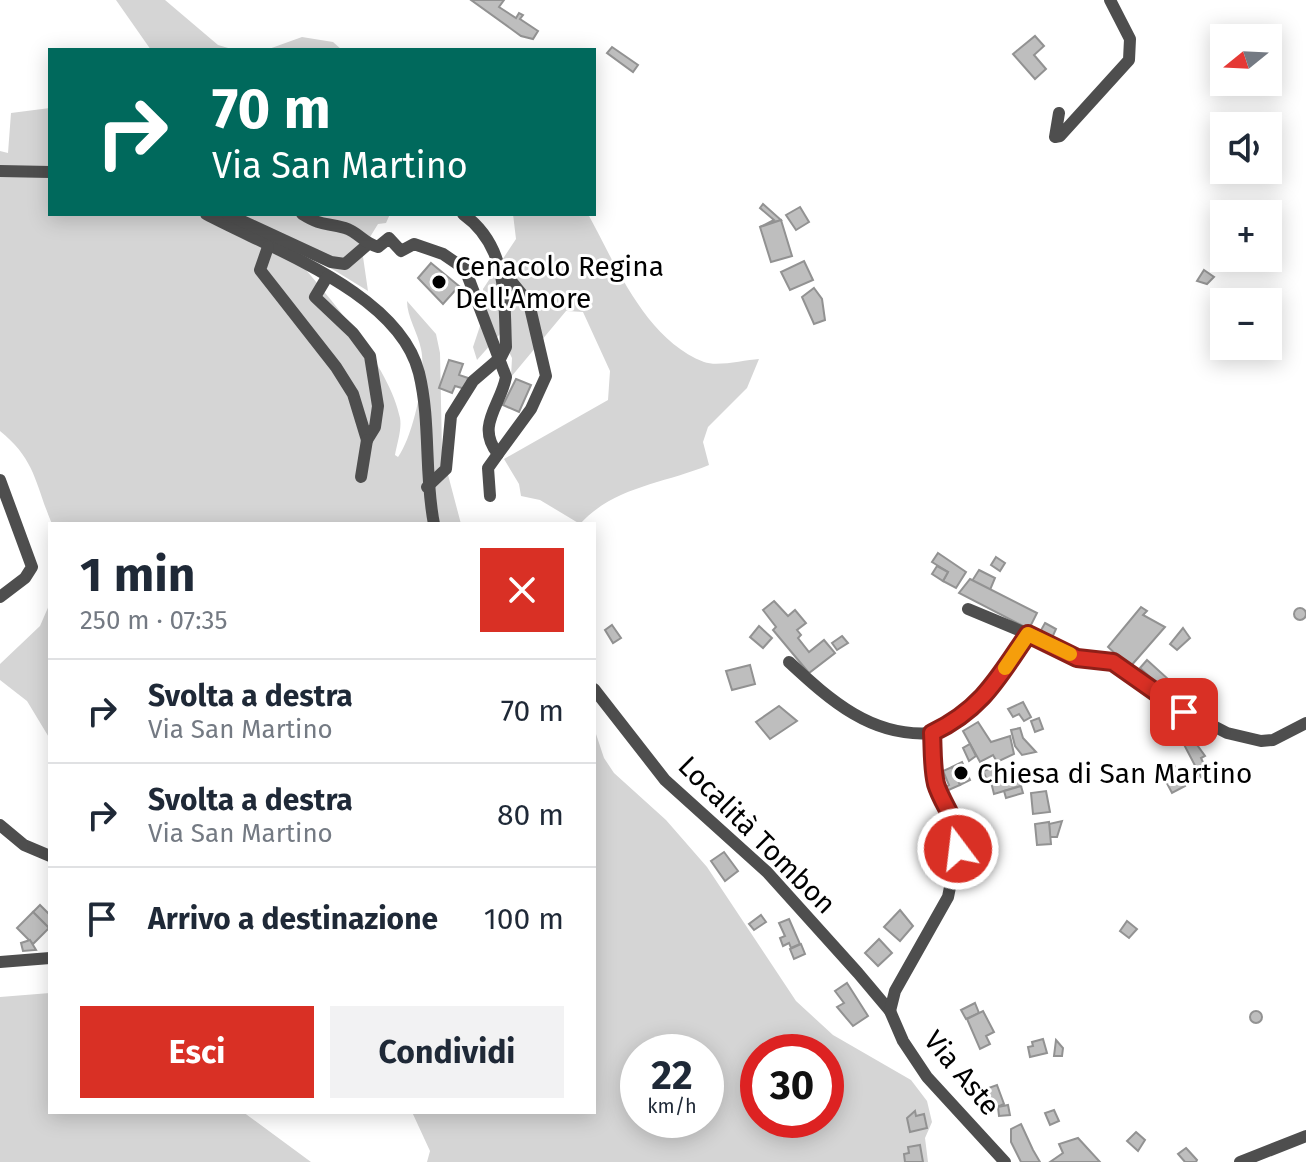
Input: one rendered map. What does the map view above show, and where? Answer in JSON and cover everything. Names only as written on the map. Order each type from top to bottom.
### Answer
[{"type":"street","points":[[1059,113],[1055,137],[1060,136],[1129,60],[1130,39],[1110,0]]},
{"type":"street","points":[[0,171],[48,172]]},
{"type":"street","points":[[210,216],[327,277],[388,320],[412,352],[424,401],[427,487],[434,522]]},
{"type":"street","points":[[231,216],[331,262],[345,264],[367,245]]},
{"type":"street","points":[[306,216],[325,226],[348,229],[367,245],[378,247],[389,238],[401,251],[414,244],[459,263],[472,279],[501,357],[504,387],[488,422],[489,436],[498,454]]},
{"type":"street","points":[[465,216],[488,236],[502,270],[529,303],[546,376],[527,416],[488,468],[490,496]]},
{"type":"street","points":[[268,247],[260,270],[336,367],[353,394],[367,440]]},
{"type":"street","points":[[427,487],[446,469],[451,416],[473,381],[501,357],[506,347],[502,270]]},
{"type":"street","points":[[327,277],[315,297],[365,346],[374,368],[378,406],[375,427],[367,440],[361,477]]},
{"type":"street","points":[[0,480],[8,493],[11,515],[32,567],[25,578],[0,597]]},
{"type":"street","points":[[968,609],[1077,658],[1113,662],[1169,703],[1227,733],[1261,741],[1273,740],[1306,723]]},
{"type":"street","points":[[789,662],[840,708],[854,716],[896,730],[932,733],[963,718],[984,699],[1028,634]]},
{"type":"street","name":"Località Tombon","points":[[596,692],[665,780],[767,872],[890,1011]]},
{"type":"street","points":[[890,1011],[895,991],[942,911],[951,886],[960,838],[937,785],[932,733]]},
{"type":"street","points":[[0,825],[24,845],[48,855]]},
{"type":"street","points":[[0,962],[48,958]]},
{"type":"street","name":"Via Aste","points":[[890,1011],[903,1041],[927,1077],[1005,1162]]},
{"type":"street","points":[[1240,1162],[1306,1136]]},
{"type":"shaded area","points":[[116,0],[165,0],[218,45],[228,48],[150,48]]},
{"type":"shaded area","points":[[302,37],[333,42],[340,48],[272,48]]},
{"type":"shaded area","points":[[48,108],[48,216],[389,216],[386,223],[378,224],[362,250],[368,291],[298,248],[288,249],[353,329],[383,375],[400,418],[395,455],[398,457],[409,435],[422,374],[421,349],[407,301],[436,334],[440,353],[442,452],[460,522],[51,522],[28,463],[0,431],[0,151],[8,153],[11,113]]},
{"type":"shaded area","points":[[513,216],[589,216],[634,298],[665,336],[683,351],[704,362],[723,364],[759,359],[747,388],[708,427],[703,442],[709,465],[640,487],[608,501],[582,522],[577,522],[540,500],[521,496],[519,484],[504,459],[608,400],[610,371],[583,312],[566,311],[511,377],[512,358],[500,334],[477,360],[473,347],[485,311],[483,289],[516,239]]},
{"type":"shaded area","points":[[48,608],[48,736],[27,701],[0,680],[0,664],[40,626]]},
{"type":"shaded area","points":[[596,734],[604,758],[614,773],[666,820],[707,867],[796,1001],[832,1034],[740,1034],[740,1138],[844,1138],[844,1041],[911,1080],[927,1101],[932,1122],[925,1138],[928,1162],[427,1162],[430,1151],[413,1114],[596,1114]]},
{"type":"shaded area","points":[[48,993],[48,1114],[246,1114],[311,1162],[0,1162],[0,997]]},
{"type":"building","points":[[471,0],[504,0],[499,7],[516,18],[519,13],[523,15],[520,19],[538,31],[533,39],[521,36]]},
{"type":"building","points":[[1035,36],[1044,46],[1034,55],[1046,69],[1035,79],[1013,54]]},
{"type":"building","points":[[612,47],[638,65],[633,72],[607,53]]},
{"type":"building","points":[[763,204],[781,220],[760,227],[774,220],[760,208]]},
{"type":"building","points":[[800,207],[809,222],[796,230],[786,215]]},
{"type":"building","points":[[781,220],[792,256],[771,262],[760,227]]},
{"type":"building","points":[[804,261],[813,280],[790,290],[781,272]]},
{"type":"building","name":"Cenacolo Regina Dell'Amore","points":[[431,263],[459,286],[443,304],[418,278]]},
{"type":"building","points":[[1204,270],[1214,277],[1207,284],[1197,281]]},
{"type":"building","points":[[814,288],[822,299],[825,320],[814,324],[802,297]]},
{"type":"building","points":[[449,360],[463,364],[459,375],[468,378],[465,389],[455,386],[452,393],[439,388]]},
{"type":"building","points":[[516,379],[531,385],[519,412],[503,405]]},
{"type":"building","points":[[938,553],[966,572],[956,588],[943,581],[948,572],[932,562]]},
{"type":"building","points":[[996,557],[1005,563],[1000,571],[991,565]]},
{"type":"building","points":[[937,566],[948,572],[943,581],[932,574]]},
{"type":"building","points":[[979,570],[995,578],[990,590],[972,581]]},
{"type":"building","points":[[970,579],[1037,613],[1029,629],[959,593]]},
{"type":"building","points":[[774,601],[788,616],[795,610],[806,623],[797,630],[801,635],[798,638],[809,652],[824,640],[835,653],[809,673],[773,630],[776,627],[763,610]]},
{"type":"building","points":[[1141,607],[1147,611],[1143,615],[1165,627],[1130,667],[1108,647]]},
{"type":"building","points":[[1295,609],[1305,609],[1305,619],[1295,619]]},
{"type":"building","points":[[1045,623],[1056,629],[1052,638],[1040,632]]},
{"type":"building","points":[[612,625],[621,638],[613,643],[605,630]]},
{"type":"building","points":[[759,626],[772,638],[763,648],[750,637]]},
{"type":"building","points":[[1183,628],[1190,638],[1177,650],[1170,644]]},
{"type":"building","points":[[842,636],[848,643],[837,650],[832,643]]},
{"type":"building","points":[[1147,660],[1168,679],[1161,687],[1140,668]]},
{"type":"building","points":[[750,665],[755,684],[732,690],[726,671]]},
{"type":"building","points":[[1023,702],[1031,717],[1024,721],[1019,714],[1013,717],[1008,709]]},
{"type":"building","points":[[779,706],[797,721],[770,739],[756,722]]},
{"type":"building","points":[[1039,718],[1043,729],[1035,732],[1031,721]]},
{"type":"building","points":[[978,722],[991,742],[1010,736],[1014,754],[997,762],[993,755],[980,762],[963,731]]},
{"type":"building","points":[[1020,728],[1023,738],[1036,752],[1022,755],[1015,746],[1011,730]]},
{"type":"building","points":[[1187,731],[1205,756],[1201,758],[1208,773],[1201,777],[1179,735]]},
{"type":"building","points":[[970,744],[976,756],[969,761],[963,748]]},
{"type":"building","name":"Chiesa di San Martino","points":[[962,762],[970,780],[960,785],[952,767]]},
{"type":"building","points":[[1174,765],[1185,786],[1172,793],[1161,772]]},
{"type":"building","points":[[952,767],[960,785],[944,792],[942,789],[949,785],[943,771]]},
{"type":"building","points":[[994,767],[997,776],[987,780],[983,771]]},
{"type":"building","points":[[1017,773],[1021,786],[994,794],[991,782]]},
{"type":"building","points":[[1021,786],[1023,793],[1006,798],[1004,791]]},
{"type":"building","points":[[1046,791],[1050,812],[1033,814],[1031,793]]},
{"type":"building","points":[[1062,821],[1057,837],[1050,837],[1049,824]]},
{"type":"building","points":[[1049,822],[1051,844],[1037,845],[1035,824]]},
{"type":"building","points":[[724,852],[738,871],[725,881],[711,861]]},
{"type":"building","points":[[40,905],[48,913],[48,927],[33,912]]},
{"type":"building","points":[[900,910],[913,926],[900,941],[884,927]]},
{"type":"building","points":[[33,912],[48,929],[33,944],[17,928]]},
{"type":"building","points":[[761,915],[766,922],[754,930],[749,924]]},
{"type":"building","points":[[789,919],[800,944],[791,948],[789,943],[783,946],[780,938],[785,936],[779,923]]},
{"type":"building","points":[[1127,921],[1137,929],[1129,938],[1120,931]]},
{"type":"building","points":[[879,939],[892,953],[878,966],[865,953]]},
{"type":"building","points":[[30,940],[36,950],[23,951],[21,943]]},
{"type":"building","points":[[801,944],[805,954],[794,959],[790,949]]},
{"type":"building","points":[[847,983],[868,1016],[853,1026],[837,1007],[844,1003],[835,991]]},
{"type":"building","points":[[975,1003],[979,1013],[966,1019],[961,1010]]},
{"type":"building","points":[[983,1011],[994,1032],[986,1036],[990,1044],[980,1049],[967,1019]]},
{"type":"building","points":[[1256,1011],[1262,1017],[1256,1023],[1250,1017]]},
{"type":"building","points":[[1043,1039],[1047,1053],[1030,1057],[1028,1047],[1033,1046],[1032,1042]]},
{"type":"building","points":[[1056,1040],[1063,1048],[1062,1056],[1054,1056]]},
{"type":"building","points":[[997,1085],[1004,1104],[988,1111],[980,1091]]},
{"type":"building","points":[[1008,1105],[1010,1115],[999,1116],[998,1107]]},
{"type":"building","points":[[1054,1110],[1059,1121],[1050,1125],[1045,1113]]},
{"type":"building","points":[[915,1111],[916,1116],[924,1114],[927,1128],[910,1132],[907,1118]]},
{"type":"building","points":[[1021,1124],[1040,1162],[1021,1162],[1011,1142],[1011,1129]]},
{"type":"building","points":[[1136,1132],[1145,1140],[1138,1151],[1127,1141]]},
{"type":"building","points":[[1078,1138],[1100,1162],[1050,1162],[1063,1153],[1059,1144]]},
{"type":"building","points":[[920,1145],[923,1162],[905,1162],[904,1154],[909,1153],[908,1147]]},
{"type":"building","points":[[1186,1148],[1196,1162],[1185,1162],[1178,1154]]},
{"type":"slow traffic","points":[[1005,668],[1028,634],[1070,654]]},
{"type":"place","name":"Cenacolo Regina Dell'Amore","points":[[439,282]]},
{"type":"place","name":"Chiesa di San Martino","points":[[961,773]]},
{"type":"route","points":[[958,849],[960,833],[941,796],[934,773],[932,733],[963,718],[984,699],[1028,634],[1077,658],[1113,662],[1154,694],[1184,712]]}]
